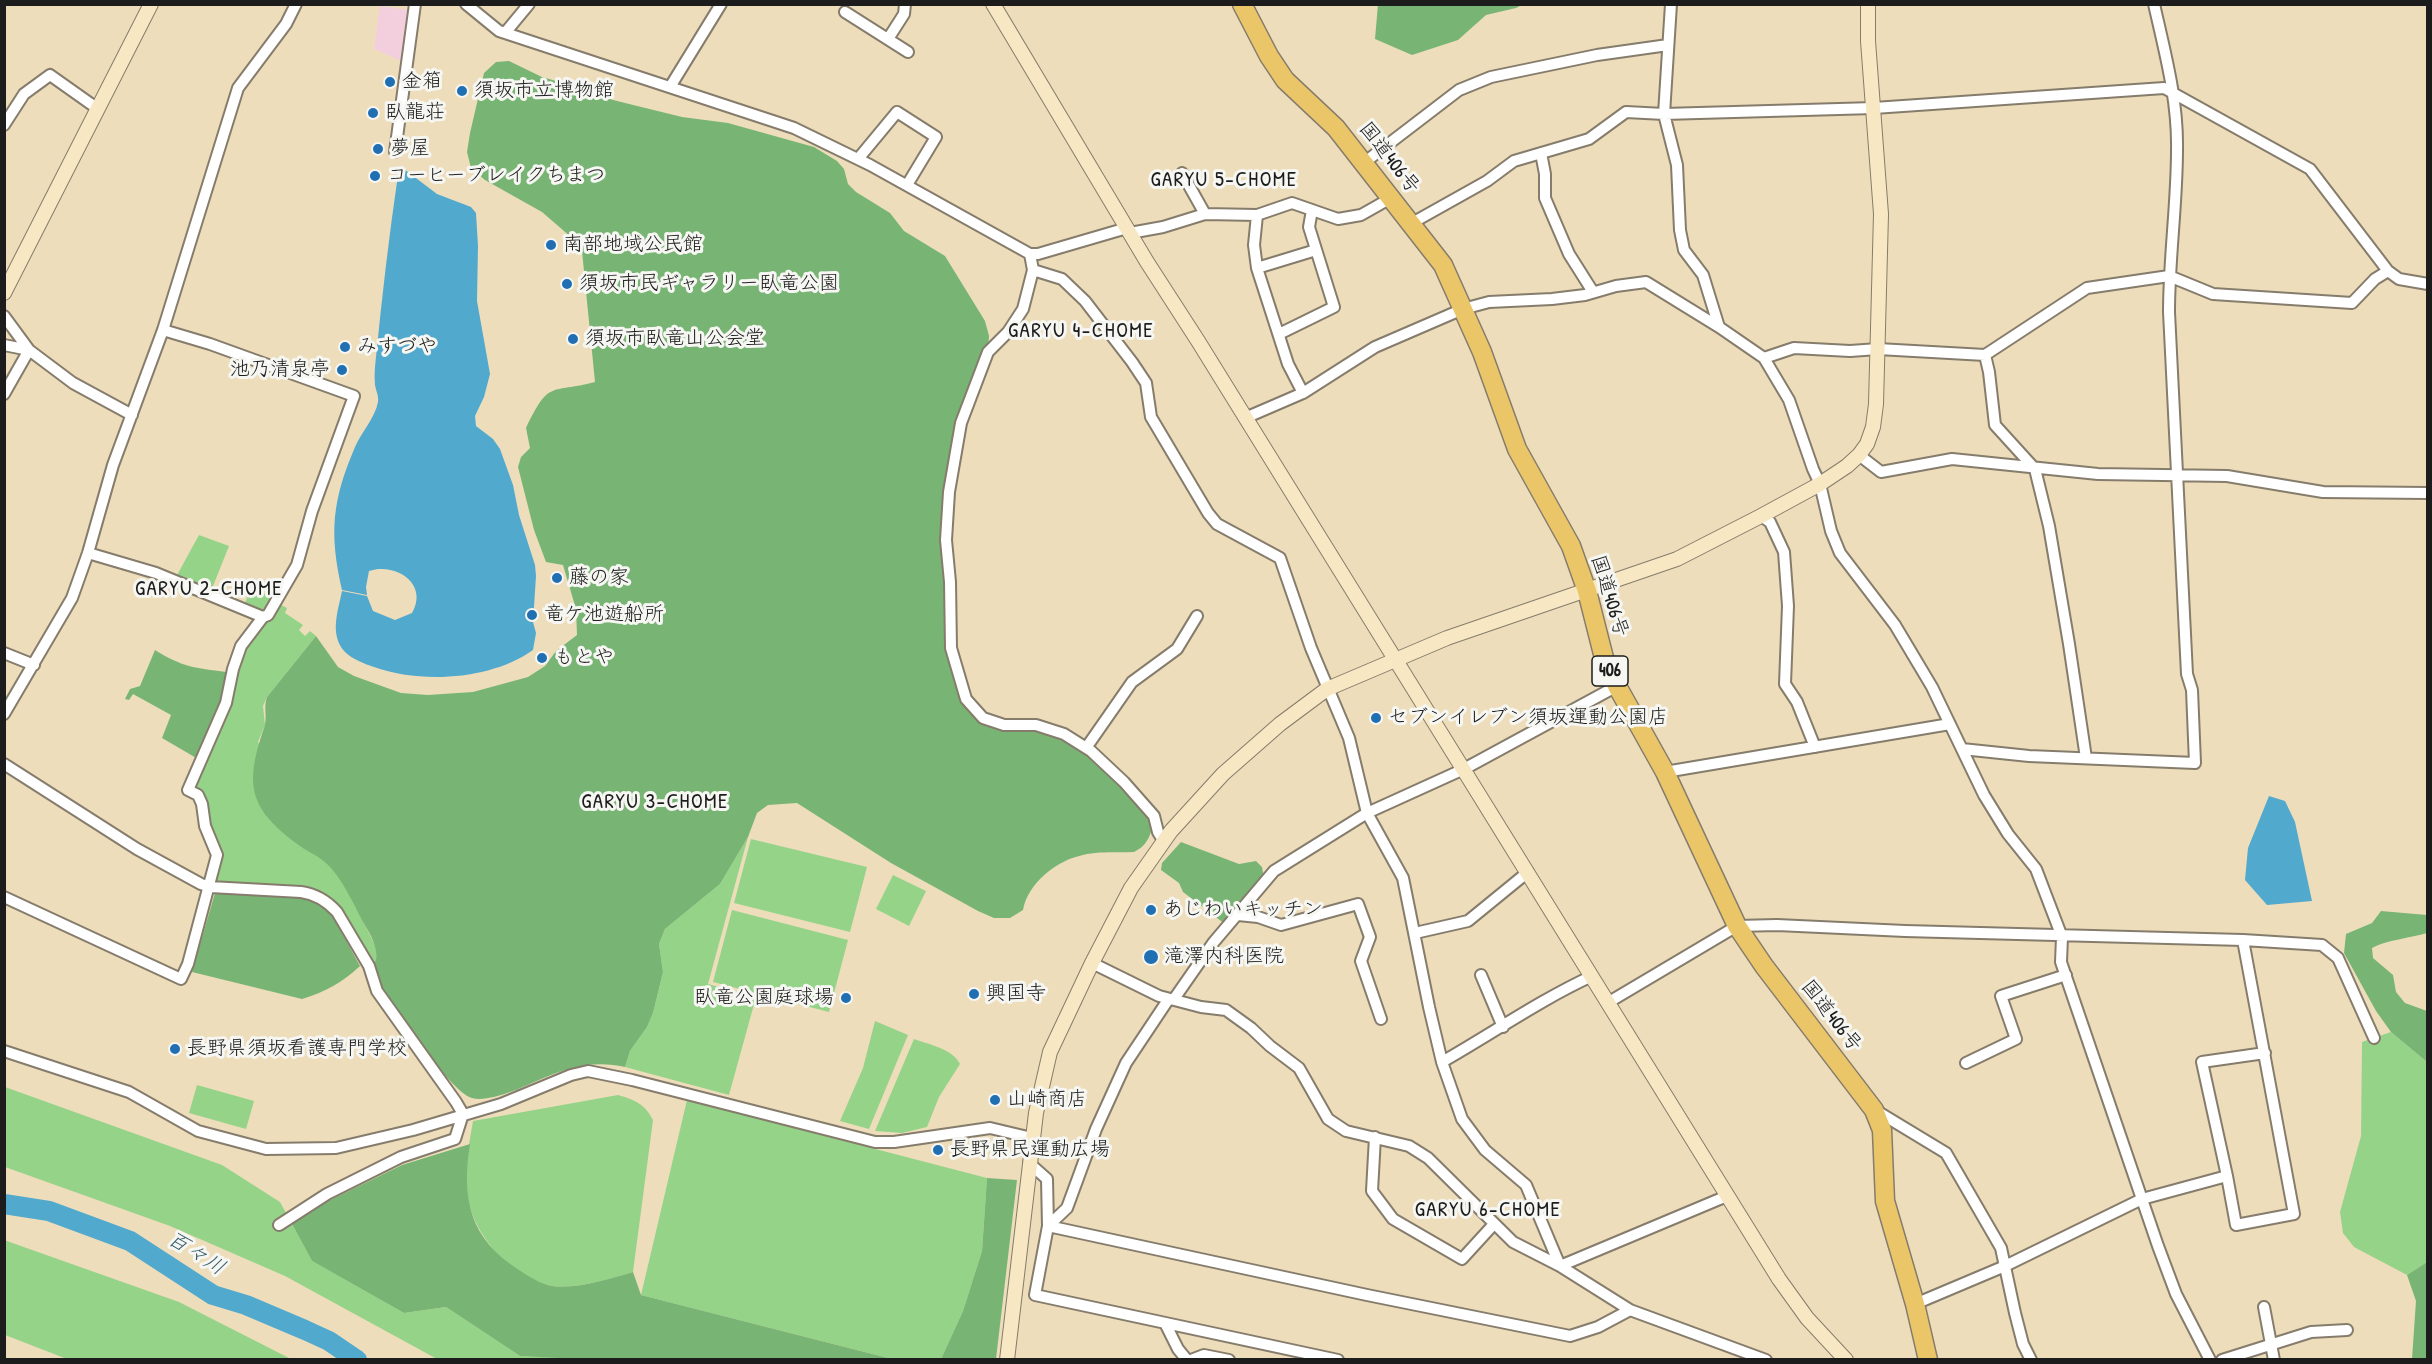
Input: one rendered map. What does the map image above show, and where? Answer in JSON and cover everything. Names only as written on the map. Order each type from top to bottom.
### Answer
[{"type":"highway","name":"国道406号","points":[[1242,4],[1269,57],[1285,80],[1336,128],[1365,162],[1443,265],[1463,309],[1517,448],[1571,546],[1587,591],[1605,658],[1617,686],[1665,772],[1737,926],[1764,966],[1874,1110],[1882,1130],[1885,1201],[1915,1304],[1928,1359]]},
{"type":"street","points":[[4,293],[151,4]]},
{"type":"street","points":[[4,714],[72,598],[88,554],[113,465],[163,330],[238,88],[286,24],[296,4]]},
{"type":"street","points":[[395,152],[415,4]]},
{"type":"street","points":[[466,4],[489,24],[505,33],[794,128],[858,159],[1030,254],[1038,254],[1129,230],[1163,227],[1205,214],[1257,215],[1292,203],[1338,219],[1361,215],[1391,198]]},
{"type":"street","points":[[505,33],[529,4]]},
{"type":"street","points":[[670,87],[721,4]]},
{"type":"street","points":[[888,39],[904,14],[905,4]]},
{"type":"street","points":[[993,4],[1129,230],[1779,1279],[1807,1318],[1846,1359]]},
{"type":"street","points":[[1671,4],[1664,114],[1677,165],[1680,231],[1684,249],[1703,275],[1719,327]]},
{"type":"street","points":[[1007,1359],[1032,1138],[1040,1089],[1050,1052],[1131,888],[1171,831],[1223,774],[1280,724],[1327,689],[1447,638],[1677,559],[1820,484],[1847,466],[1867,444],[1873,427],[1876,405],[1881,214],[1868,41],[1868,4]]},
{"type":"street","points":[[1962,749],[1988,753],[2195,763],[2192,690],[2187,674],[2169,276],[2177,150],[2174,92],[2154,4]]},
{"type":"street","points":[[844,12],[908,52]]},
{"type":"street","points":[[1365,162],[1459,90],[1491,77],[1597,55],[1668,45]]},
{"type":"street","points":[[4,124],[24,94],[50,75],[98,109]]},
{"type":"street","points":[[1412,223],[1487,181],[1514,161],[1589,139],[1626,112],[1664,114],[1874,108],[2164,88],[2310,169],[2388,271],[2399,279],[2427,284]]},
{"type":"street","points":[[858,159],[897,112],[936,137],[906,185]]},
{"type":"street","points":[[1541,153],[1545,174],[1545,198],[1569,254],[1593,292]]},
{"type":"street","points":[[1182,173],[1205,214]]},
{"type":"street","points":[[1279,334],[1334,307],[1309,227],[1312,210]]},
{"type":"street","points":[[1257,215],[1254,245],[1257,268],[1288,364],[1303,393]]},
{"type":"street","points":[[1257,268],[1316,250]]},
{"type":"street","points":[[1030,254],[1033,270],[1023,309],[1008,332],[988,352],[961,423],[949,492],[947,521],[951,648],[966,699],[983,718],[1004,725],[1036,724],[1064,734],[1086,748],[1124,782],[1154,816],[1158,832],[1164,842]]},
{"type":"street","points":[[1033,270],[1062,279],[1085,301],[1132,362],[1146,383],[1150,417],[1217,524],[1280,558],[1327,689],[1349,738],[1367,813],[1403,878],[1419,964],[1443,1062],[1462,1119],[1485,1150],[1526,1185],[1560,1266]]},
{"type":"street","points":[[1764,358],[1794,348],[1832,351],[1878,349],[1985,355],[2087,288],[2169,276],[2213,294],[2352,303],[2375,279],[2388,271]]},
{"type":"street","points":[[1245,418],[1303,393],[1375,347],[1463,309],[1489,302],[1585,295],[1616,285],[1646,282],[1764,358],[1789,400],[1820,484],[1831,531],[1840,553],[1895,625],[1932,687],[1984,795],[2008,834],[2037,869],[2062,937],[2061,962],[2142,1199],[2176,1294],[2210,1359]]},
{"type":"street","points":[[4,316],[29,350],[73,382],[132,415]]},
{"type":"street","points":[[4,897],[181,979],[188,964],[217,855],[198,795],[188,790],[226,703],[233,669],[241,646],[263,617],[268,615],[297,565],[316,500],[354,396],[210,344],[163,330]]},
{"type":"street","points":[[4,345],[29,350]]},
{"type":"street","points":[[4,394],[29,350]]},
{"type":"street","points":[[1985,355],[1995,425],[2036,469],[2049,526],[2068,634],[2086,758]]},
{"type":"street","points":[[1859,455],[1881,472],[1952,459],[2098,474],[2227,476],[2323,492],[2427,493]]},
{"type":"street","points":[[1761,516],[1770,522],[1784,552],[1788,606],[1785,684],[1797,702],[1815,747]]},
{"type":"street","points":[[88,554],[156,573],[263,617]]},
{"type":"street","points":[[1086,748],[1132,682],[1177,649],[1197,616]]},
{"type":"street","points":[[4,653],[34,665]]},
{"type":"street","points":[[1048,1226],[1067,1208],[1096,1129],[1126,1063],[1167,1000],[1174,999],[1214,944],[1274,871],[1367,813],[1464,769],[1617,686]]},
{"type":"street","points":[[1665,772],[1950,724]]},
{"type":"street","points":[[4,764],[137,849],[210,887],[301,892],[319,897],[331,905],[369,966],[378,991],[463,1114]]},
{"type":"street","points":[[1415,933],[1468,921],[1528,872]]},
{"type":"street","points":[[1238,915],[1258,917],[1281,925],[1358,904],[1370,937],[1361,961],[1381,1019]]},
{"type":"street","points":[[1609,1002],[1737,926],[1788,925],[2062,937],[2243,940],[2322,945],[2338,958],[2374,1038]]},
{"type":"street","points":[[2243,940],[2265,1053],[2294,1214],[2236,1225],[2202,1062],[2265,1053]]},
{"type":"street","points":[[1092,963],[1159,996],[1201,1007],[1226,1010],[1299,1068],[1328,1119],[1346,1131],[1409,1146],[1428,1158],[1513,1242],[1560,1266],[1630,1310],[1766,1359]]},
{"type":"street","points":[[1481,975],[1503,1027]]},
{"type":"street","points":[[1966,1063],[2016,1038],[2001,996],[2066,975]]},
{"type":"street","points":[[1443,1062],[1503,1027],[1551,995],[1592,976]]},
{"type":"street","points":[[4,1051],[129,1092],[198,1131],[266,1149],[336,1148],[413,1130],[501,1104],[571,1075],[588,1071],[632,1080],[875,1142],[894,1142],[990,1128],[1032,1138]]},
{"type":"street","points":[[1874,1110],[1947,1153],[2001,1248],[2023,1344],[2031,1359]]},
{"type":"street","points":[[279,1225],[327,1194],[401,1157],[455,1139],[463,1114]]},
{"type":"street","points":[[1375,1137],[1372,1191],[1394,1220],[1462,1259],[1494,1224]]},
{"type":"street","points":[[1029,1163],[1047,1179],[1048,1226],[1035,1294],[1338,1359]]},
{"type":"street","points":[[1915,1304],[2005,1266],[2142,1199],[2227,1176]]},
{"type":"street","points":[[1560,1266],[1727,1196]]},
{"type":"street","points":[[1048,1226],[1570,1336],[1598,1327],[1630,1310]]},
{"type":"street","points":[[2265,1307],[2274,1359]]},
{"type":"street","points":[[1165,1323],[1178,1349],[1189,1359],[1204,1355],[1229,1359]]},
{"type":"street","points":[[2222,1359],[2312,1332],[2347,1330]]},
{"type":"shaded area","points":[[380,6],[408,10],[401,61],[374,49]]},
{"type":"green space","points":[[1378,4],[1522,5],[1486,15],[1458,40],[1412,55],[1375,39]]},
{"type":"green space","points":[[509,61],[542,77],[613,100],[682,117],[728,123],[814,147],[837,161],[844,169],[848,184],[856,192],[890,213],[904,231],[945,256],[985,321],[989,336],[988,352],[961,422],[949,492],[951,648],[966,699],[983,718],[1036,725],[1091,751],[1154,816],[1149,837],[1139,849],[1134,852],[1089,854],[1063,862],[1037,882],[1023,910],[1010,918],[994,918],[891,863],[797,803],[768,805],[757,813],[748,837],[720,884],[665,929],[659,944],[663,972],[653,1013],[647,1027],[630,1051],[625,1067],[603,1064],[572,1068],[507,1093],[479,1099],[463,1093],[452,1083],[415,1036],[386,993],[371,965],[376,960],[375,945],[343,884],[324,861],[300,846],[270,820],[255,795],[253,781],[254,766],[265,724],[267,697],[316,636],[338,667],[354,676],[401,693],[428,695],[473,692],[528,677],[545,666],[556,651],[577,635],[576,609],[563,565],[546,562],[534,530],[518,467],[521,457],[530,448],[526,428],[546,395],[559,389],[595,382],[582,251],[579,244],[542,212],[485,180],[471,168],[467,152],[484,73],[496,62]]},
{"type":"green space","points":[[199,535],[229,546],[211,591],[176,577]]},
{"type":"green space","points":[[250,590],[275,597],[265,614],[244,606]]},
{"type":"green space","points":[[281,605],[287,608],[285,613],[303,625],[299,630],[305,636],[310,631],[316,636],[267,697],[263,706],[265,725],[258,742],[325,861],[343,882],[376,947],[376,960],[371,965],[332,904],[216,884],[214,881],[221,853],[191,788],[244,647],[264,621],[270,620]]},
{"type":"green space","points":[[155,650],[189,666],[226,672],[221,706],[198,759],[162,738],[171,715],[133,694],[129,700],[125,699],[130,689],[140,686]]},
{"type":"green space","points":[[748,837],[708,984],[756,997],[729,1095],[625,1067],[630,1051],[647,1027],[653,1013],[663,972],[659,944],[665,929],[720,884]]},
{"type":"green space","points":[[751,839],[867,867],[850,932],[734,903]]},
{"type":"green space","points":[[1181,842],[1239,864],[1256,861],[1262,867],[1264,878],[1225,924],[1183,892],[1179,883],[1161,870],[1162,863]]},
{"type":"green space","points":[[893,875],[926,891],[909,926],[876,909]]},
{"type":"green space","points":[[215,893],[308,897],[330,911],[360,966],[333,986],[302,999],[192,972]]},
{"type":"green space","points":[[732,910],[848,940],[829,1012],[713,982]]},
{"type":"green space","points":[[2381,911],[2427,915],[2427,933],[2372,948],[2373,958],[2393,975],[2396,992],[2405,1003],[2427,1011],[2427,1062],[2391,1032],[2376,1011],[2344,953],[2346,934],[2372,923]]},
{"type":"green space","points":[[875,1021],[908,1035],[869,1129],[840,1121],[863,1068]]},
{"type":"green space","points":[[2391,1032],[2427,1062],[2427,1262],[2407,1275],[2354,1247],[2343,1233],[2340,1212],[2361,1136],[2362,1042]]},
{"type":"green space","points":[[914,1039],[952,1054],[960,1064],[939,1097],[927,1127],[902,1133],[875,1131]]},
{"type":"green space","points":[[197,1085],[254,1101],[246,1129],[189,1113]]},
{"type":"green space","points":[[5,1087],[222,1165],[280,1202],[312,1261],[404,1313],[446,1307],[520,1356],[609,1359],[437,1359],[285,1276],[170,1226],[5,1167]]},
{"type":"green space","points":[[618,1095],[639,1103],[653,1120],[633,1272],[593,1283],[562,1287],[533,1279],[509,1264],[492,1248],[474,1218],[469,1204],[466,1178],[473,1121]]},
{"type":"green space","points":[[687,1100],[987,1178],[982,1251],[963,1311],[941,1359],[892,1359],[641,1295]]},
{"type":"green space","points":[[470,1144],[467,1183],[473,1216],[480,1231],[489,1245],[502,1258],[543,1284],[573,1286],[633,1272],[641,1295],[892,1359],[596,1360],[520,1356],[446,1307],[404,1313],[312,1261],[292,1224],[318,1206],[402,1165]]},
{"type":"green space","points":[[987,1178],[1017,1180],[996,1359],[941,1359],[963,1311],[982,1251]]},
{"type":"green space","points":[[4,1240],[179,1302],[291,1359],[67,1359],[5,1335]]},
{"type":"green space","points":[[2427,1262],[2427,1359],[2412,1359],[2416,1301],[2407,1275]]},
{"type":"water","points":[[404,169],[437,194],[471,207],[476,213],[477,301],[490,374],[484,397],[475,416],[476,426],[493,439],[500,449],[513,485],[519,515],[535,565],[533,622],[536,633],[533,650],[497,668],[455,676],[413,676],[367,664],[345,652],[337,638],[336,631],[342,591],[367,596],[373,611],[395,620],[412,613],[416,602],[413,585],[399,573],[389,570],[369,571],[367,595],[342,590],[334,534],[337,501],[347,466],[378,402],[375,371],[383,289],[398,175],[399,171]]},
{"type":"water","points":[[2269,796],[2285,801],[2295,822],[2312,901],[2267,905],[2245,880],[2248,848]]},
{"type":"waterway","name":"百々川","points":[[4,1204],[49,1211],[130,1241],[213,1295],[246,1305],[305,1330],[329,1341],[357,1360]]},
{"type":"place","name":"金箱","points":[[390,82]]},
{"type":"place","name":"須坂市立博物館","points":[[462,91]]},
{"type":"place","name":"臥龍荘","points":[[373,113]]},
{"type":"place","name":"夢屋","points":[[378,149]]},
{"type":"place","name":"コーヒーブレイクちまつ","points":[[375,176]]},
{"type":"place","name":"南部地域公民館","points":[[551,245]]},
{"type":"place","name":"須坂市民ギャラリー臥竜公園","points":[[567,284]]},
{"type":"place","name":"須坂市臥竜山公会堂","points":[[573,339]]},
{"type":"place","name":"みすづや","points":[[345,347]]},
{"type":"place","name":"池乃清泉亭","points":[[342,370]]},
{"type":"place","name":"藤の家","points":[[557,578]]},
{"type":"place","name":"竜ケ池遊船所","points":[[532,615]]},
{"type":"place","name":"もとや","points":[[542,658]]},
{"type":"place","name":"セブンイレブン須坂運動公園店","points":[[1376,718]]},
{"type":"place","name":"あじわいキッチン","points":[[1151,910]]},
{"type":"place","name":"滝澤内科医院","points":[[1151,957]]},
{"type":"place","name":"興国寺","points":[[974,994]]},
{"type":"place","name":"臥竜公園庭球場","points":[[846,998]]},
{"type":"place","name":"長野県須坂看護専門学校","points":[[175,1049]]},
{"type":"place","name":"山崎商店","points":[[995,1100]]},
{"type":"place","name":"長野県民運動広場","points":[[938,1150]]},
{"type":"district","name":"GARYU 5-CHOME","points":[[1224,180]]},
{"type":"district","name":"GARYU 4-CHOME","points":[[1081,331]]},
{"type":"district","name":"GARYU 2-CHOME","points":[[209,589]]},
{"type":"district","name":"GARYU 3-CHOME","points":[[655,802]]},
{"type":"district","name":"GARYU 6-CHOME","points":[[1488,1210]]}]
